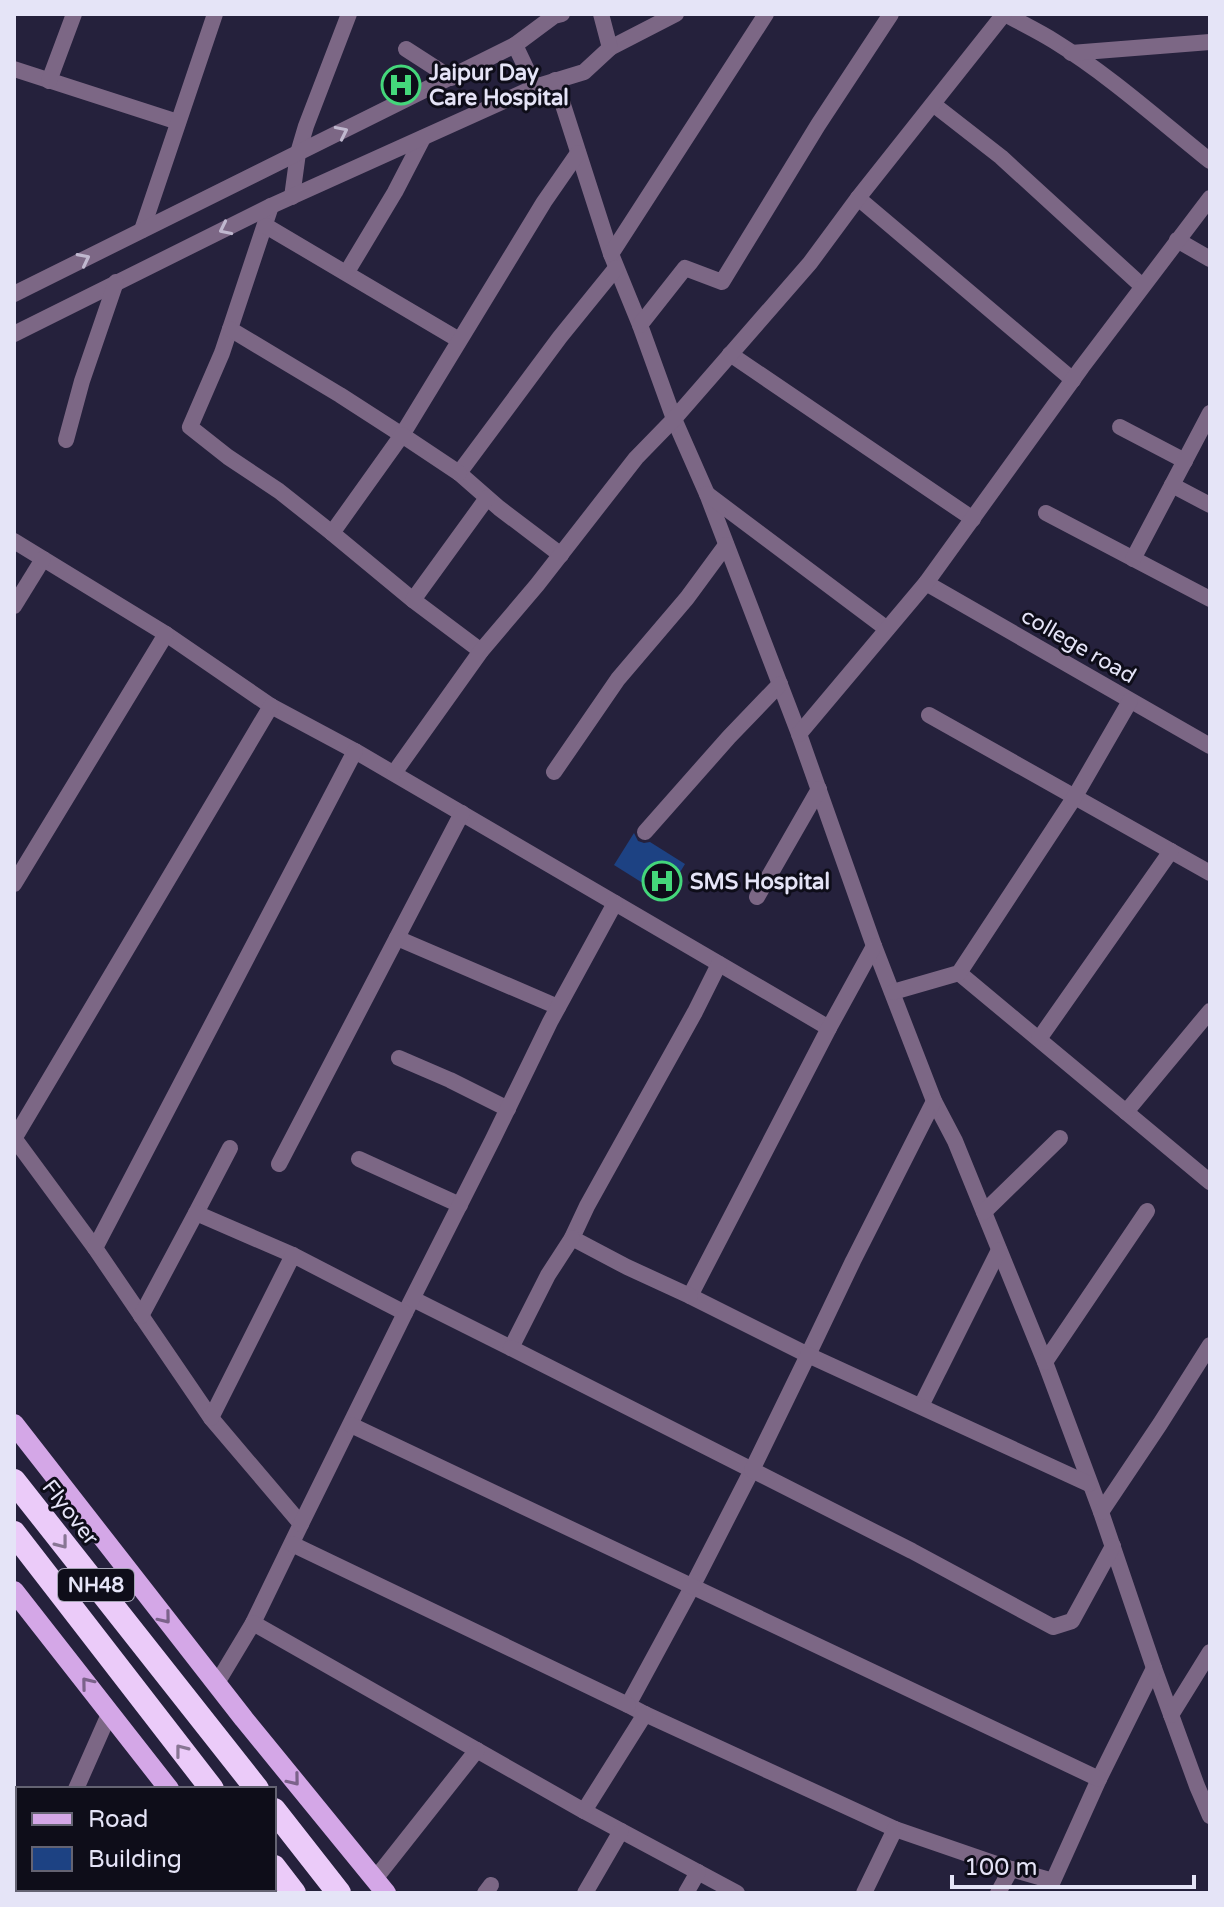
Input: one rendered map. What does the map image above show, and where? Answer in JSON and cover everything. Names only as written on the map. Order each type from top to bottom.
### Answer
[{"type":"highway","name":"Flyover","points":[[14,1481],[255,1787]]},
{"type":"highway","name":"NH48","points":[[14,1533],[210,1787]]},
{"type":"highway","points":[[276,1813],[339,1893]]},
{"type":"highway","points":[[276,1870],[294,1893]]},
{"type":"main road","points":[[14,1424],[244,1719],[380,1886]]},
{"type":"main road","points":[[14,1591],[167,1787]]},
{"type":"street","points":[[49,81],[74,14]]},
{"type":"street","points":[[142,230],[215,14]]},
{"type":"street","points":[[292,197],[298,153],[306,126],[349,14]]},
{"type":"street","points":[[601,14],[610,48]]},
{"type":"street","points":[[14,334],[271,206],[535,87],[584,72],[610,48],[676,14]]},
{"type":"street","points":[[459,473],[613,261],[766,14]]},
{"type":"street","points":[[640,325],[685,268],[722,282],[818,125],[891,14]]},
{"type":"street","points":[[394,773],[481,651],[636,458],[810,263],[1005,14],[1055,41],[1112,82],[1210,161]]},
{"type":"street","points":[[14,294],[451,78],[515,45],[557,15]]},
{"type":"street","points":[[1071,53],[1210,42]]},
{"type":"street","points":[[515,45],[535,87]]},
{"type":"street","points":[[406,49],[451,78]]},
{"type":"street","points":[[14,69],[178,122]]},
{"type":"street","points":[[555,80],[613,261],[780,684],[874,946],[934,1101],[955,1141],[1045,1362],[1210,1816]]},
{"type":"street","points":[[933,104],[1001,157],[1142,286]]},
{"type":"street","points":[[347,272],[423,138]]},
{"type":"street","points":[[332,533],[402,435],[544,202],[578,153]]},
{"type":"street","points":[[858,198],[1073,380]]},
{"type":"street","points":[[799,734],[926,583],[1142,286],[1210,198]]},
{"type":"street","points":[[271,206],[222,353],[190,427],[279,491],[481,651]]},
{"type":"street","points":[[266,226],[459,340]]},
{"type":"street","points":[[1177,240],[1210,259]]},
{"type":"street","points":[[66,440],[79,390],[116,282]]},
{"type":"street","points":[[230,329],[340,395],[459,473],[561,555]]},
{"type":"street","points":[[730,354],[973,519]]},
{"type":"street","points":[[1133,559],[1210,413]]},
{"type":"street","points":[[1120,427],[1185,461]]},
{"type":"street","points":[[1172,485],[1210,505]]},
{"type":"street","points":[[707,494],[887,629]]},
{"type":"street","points":[[413,600],[487,498]]},
{"type":"street","points":[[1046,513],[1210,599]]},
{"type":"street","points":[[14,541],[166,634],[271,706],[394,773],[829,1028]]},
{"type":"street","points":[[554,772],[618,679],[687,598],[726,545]]},
{"type":"street","points":[[14,606],[43,559]]},
{"type":"street","name":"college road","points":[[926,583],[1210,746]]},
{"type":"street","points":[[14,884],[166,634]]},
{"type":"street","points":[[645,832],[780,684]]},
{"type":"street","points":[[893,992],[959,973],[1074,798],[1130,701]]},
{"type":"street","points":[[271,706],[14,1139],[95,1248],[211,1418],[301,1524]]},
{"type":"street","points":[[929,715],[1210,873]]},
{"type":"street","points":[[95,1248],[355,751]]},
{"type":"street","points":[[757,897],[819,789]]},
{"type":"street","points":[[279,1164],[462,813]]},
{"type":"street","points":[[1039,1039],[1171,851]]},
{"type":"street","points":[[217,1683],[253,1623],[558,1007],[615,903]]},
{"type":"street","points":[[397,938],[558,1007]]},
{"type":"street","points":[[690,1296],[874,946]]},
{"type":"street","points":[[511,1348],[719,964]]},
{"type":"street","points":[[959,973],[1210,1182]]},
{"type":"street","points":[[1126,1112],[1210,1011]]},
{"type":"street","points":[[399,1058],[508,1109]]},
{"type":"street","points":[[628,1705],[752,1470],[934,1101]]},
{"type":"street","points":[[984,1212],[1060,1138]]},
{"type":"street","points":[[141,1316],[230,1148]]},
{"type":"street","points":[[359,1159],[460,1205]]},
{"type":"street","points":[[1045,1362],[1147,1211]]},
{"type":"street","points":[[196,1213],[511,1348],[912,1551],[1053,1627],[1072,1621],[1113,1546]]},
{"type":"street","points":[[572,1238],[808,1355],[1089,1484]]},
{"type":"street","points":[[921,1406],[999,1250]]},
{"type":"street","points":[[211,1418],[293,1255]]},
{"type":"street","points":[[1101,1512],[1210,1345]]},
{"type":"street","points":[[351,1425],[1099,1779]]},
{"type":"street","points":[[292,1544],[645,1714],[895,1829],[1053,1881],[1154,1668]]},
{"type":"street","points":[[253,1623],[584,1811],[737,1893]]},
{"type":"street","points":[[1171,1715],[1210,1652]]},
{"type":"street","points":[[77,1787],[110,1712]]},
{"type":"street","points":[[584,1811],[645,1714]]},
{"type":"street","points":[[380,1886],[477,1750]]},
{"type":"street","points":[[864,1893],[895,1829]]},
{"type":"street","points":[[585,1893],[621,1831]]},
{"type":"street","points":[[998,1893],[1011,1869]]},
{"type":"street","points":[[686,1893],[698,1872]]},
{"type":"building","points":[[634,833],[638,841],[650,842],[685,864],[665,897],[614,865]]},
{"type":"place","name":"Jaipur Day Care Hospital","points":[[401,85]]},
{"type":"place","name":"SMS Hospital","points":[[662,881]]}]
